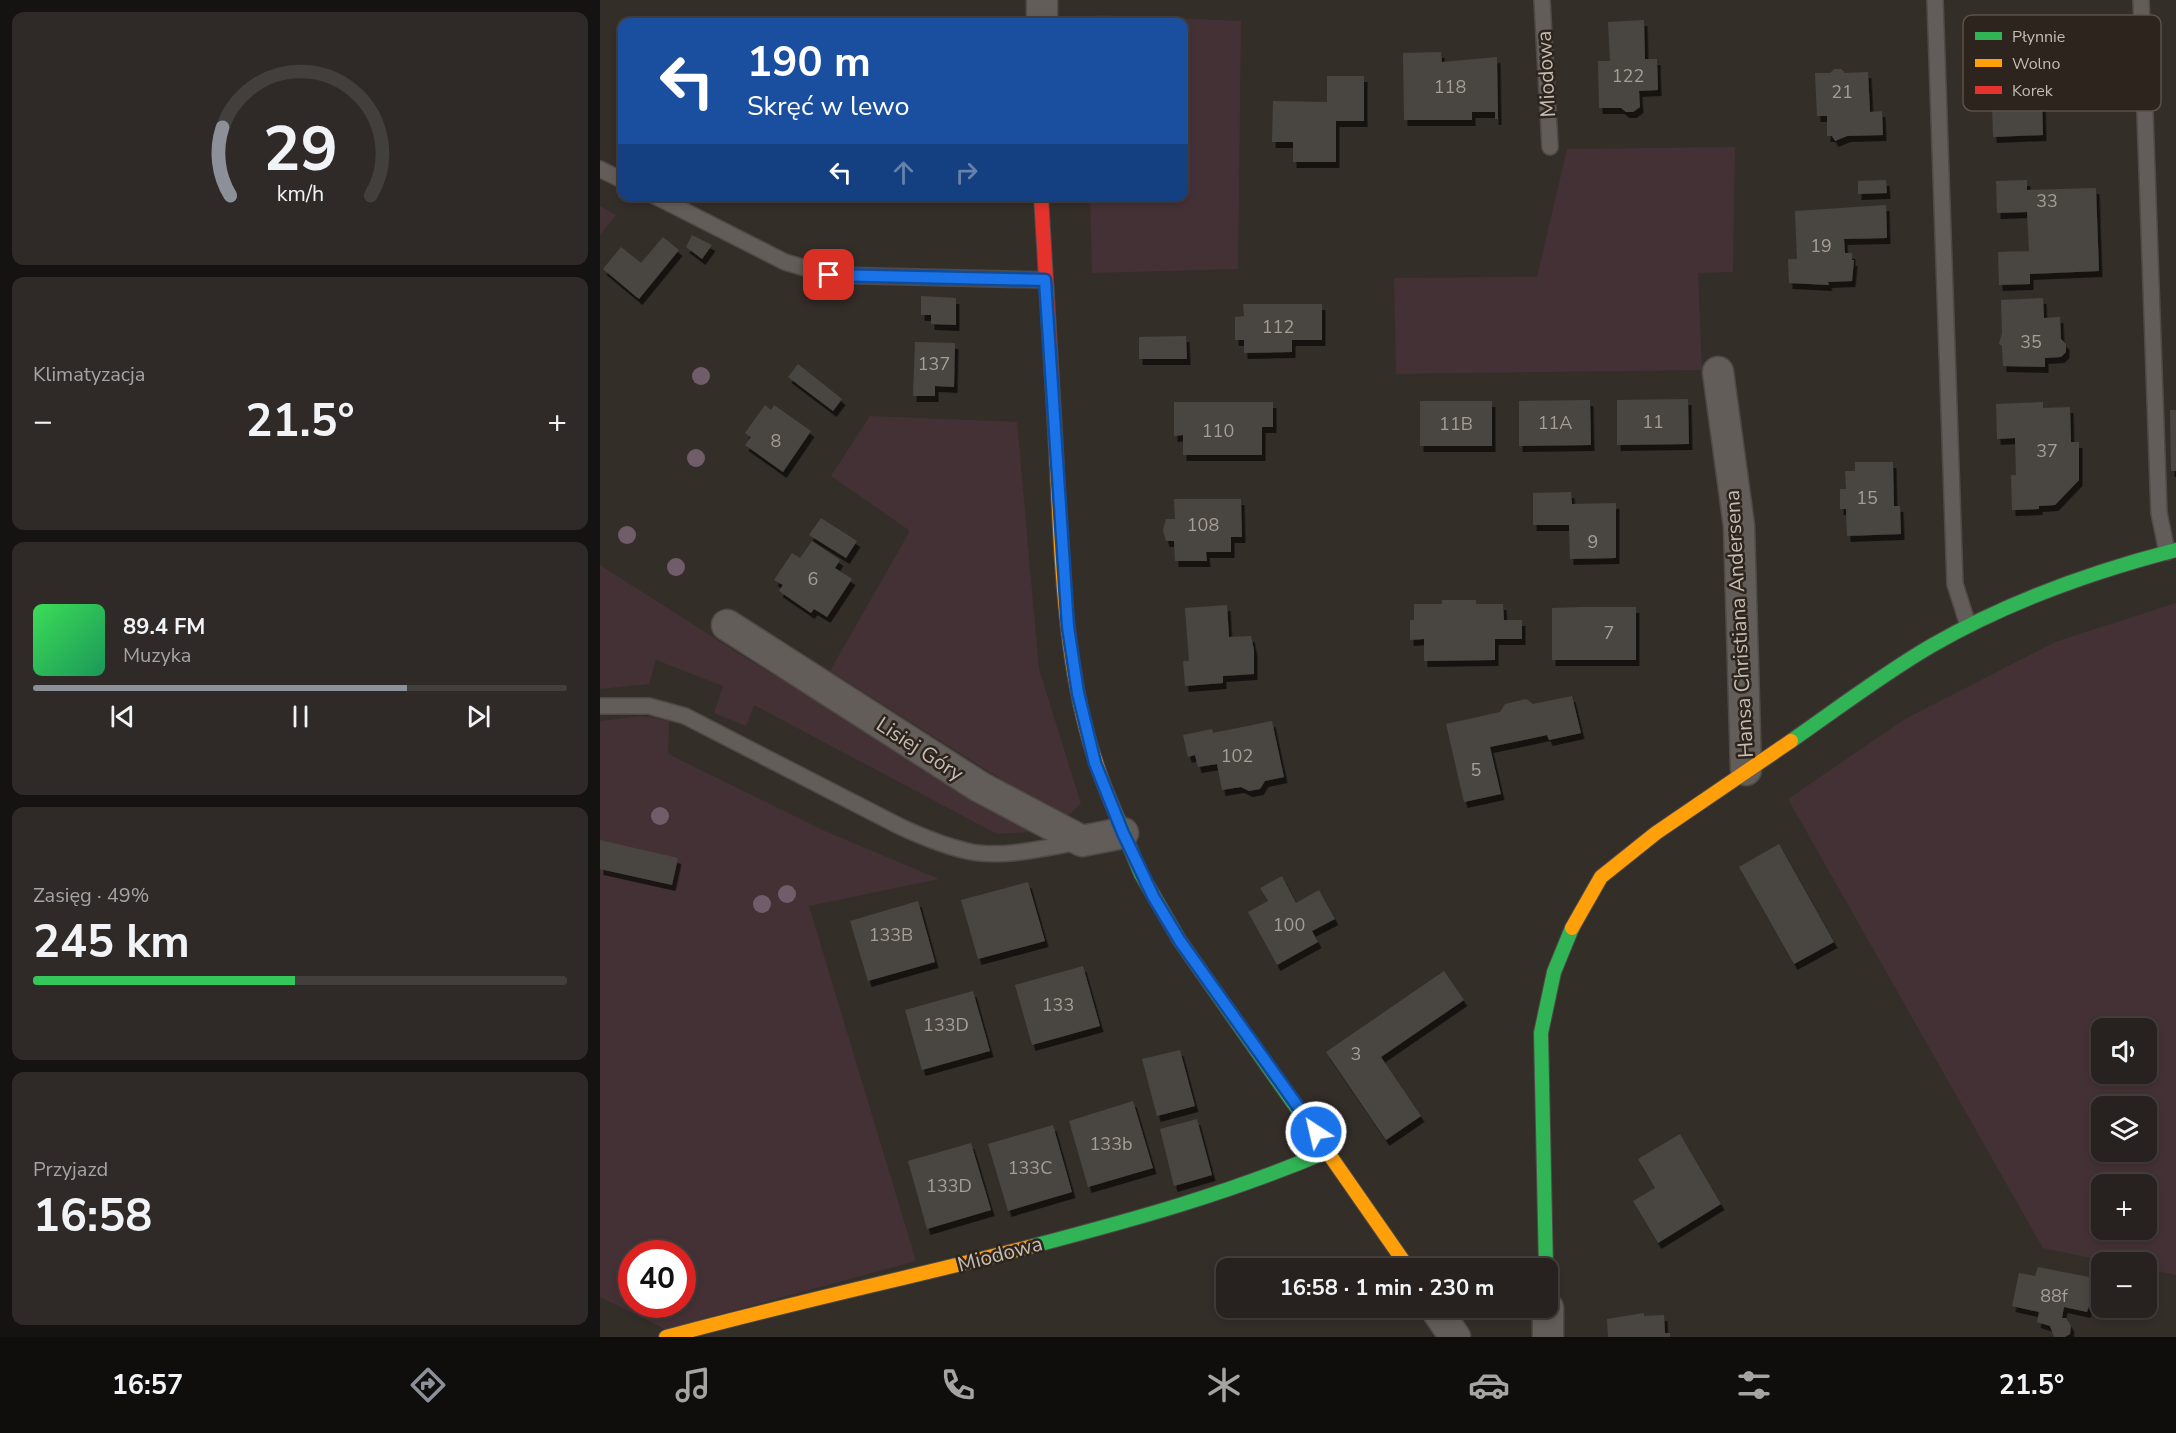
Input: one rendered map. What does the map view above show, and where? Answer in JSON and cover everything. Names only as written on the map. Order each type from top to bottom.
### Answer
[{"type":"street","points":[[1042,0],[1042,18]]},
{"type":"street","points":[[1041,201],[1064,581],[1072,660],[1095,763],[1141,874],[1180,941],[1401,1258]]},
{"type":"street","name":"Hansa Christiana Andersena","points":[[1718,372],[1739,526],[1746,770]]},
{"type":"street","name":"Hansa Christiana Andersena","points":[[1546,1258],[1541,1033],[1548,991],[1565,943],[1584,904],[1601,877],[1656,832],[1746,770],[1898,666],[1968,625],[2055,588],[2172,551]]},
{"type":"street","name":"Lisiej Góry","points":[[726,626],[980,787],[1082,842]]},
{"type":"street","points":[[1082,842],[1123,833]]},
{"type":"street","name":"Miodowa","points":[[666,1337],[757,1312],[921,1275],[1171,1210],[1289,1168],[1328,1151]]},
{"type":"street","points":[[1442,1318],[1455,1337]]},
{"type":"street","points":[[1548,1318],[1548,1337]]},
{"type":"lane","name":"Miodowa","points":[[1542,0],[1550,147]]},
{"type":"lane","points":[[1935,0],[1955,584],[1968,625]]},
{"type":"lane","points":[[2141,0],[2141,15]]},
{"type":"lane","points":[[2145,111],[2158,513],[2172,551]]},
{"type":"lane","points":[[600,169],[618,178]]},
{"type":"lane","points":[[665,201],[785,262],[829,275],[1045,280]]},
{"type":"lane","points":[[600,705],[649,706],[685,716],[902,827],[932,841],[969,852],[992,853],[1082,842]]},
{"type":"shaded area","points":[[1097,15],[1169,18],[1095,18]]},
{"type":"shaded area","points":[[1188,19],[1241,21],[1238,269],[1092,273],[1090,201],[1188,201]]},
{"type":"shaded area","points":[[1735,147],[1733,272],[1698,273],[1702,370],[1396,374],[1394,278],[1537,277],[1567,149]]},
{"type":"shaded area","points":[[600,206],[616,215],[600,235]]},
{"type":"shaded area","points":[[870,416],[1017,422],[1039,669],[1081,804],[1064,819],[830,671],[910,531],[831,476]]},
{"type":"shaded area","points":[[600,565],[741,655],[1032,832],[997,834],[754,705],[746,726],[714,713],[723,686],[656,660],[649,684],[600,689]]},
{"type":"shaded area","points":[[2176,603],[2176,1275],[2157,1271],[2157,1252],[2091,1252],[2091,1258],[2043,1248],[1788,799],[1905,719],[2055,642]]},
{"type":"shaded area","points":[[641,716],[669,721],[668,754],[825,831],[939,879],[809,906],[916,1261],[665,1329],[643,1318],[696,1318],[696,1240],[618,1240],[618,1306],[600,1297],[600,721]]},
{"type":"building","points":[[1644,20],[1645,59],[1657,59],[1658,90],[1639,91],[1640,107],[1633,112],[1626,112],[1621,108],[1599,108],[1598,61],[1610,61],[1608,22]]},
{"type":"building","points":[[1441,52],[1442,62],[1497,57],[1498,119],[1495,119],[1495,112],[1472,112],[1472,120],[1404,120],[1403,53]]},
{"type":"building","points":[[1834,69],[1841,69],[1845,73],[1868,72],[1870,112],[1882,111],[1883,135],[1847,136],[1835,141],[1832,136],[1827,136],[1827,116],[1817,116],[1815,73],[1830,73]]},
{"type":"building","points":[[1327,76],[1364,76],[1364,121],[1336,121],[1336,162],[1293,162],[1293,142],[1272,142],[1273,101],[1327,102]]},
{"type":"building","points":[[1992,111],[2042,111],[2043,135],[1993,137]]},
{"type":"building","points":[[1886,180],[1887,193],[1858,194],[1858,181]]},
{"type":"building","points":[[2027,180],[2027,190],[2096,188],[2099,271],[2030,274],[2030,284],[1999,285],[1998,252],[2029,251],[2027,212],[1997,213],[1996,181]]},
{"type":"building","points":[[1886,205],[1887,238],[1844,239],[1845,253],[1852,253],[1852,260],[1854,260],[1852,281],[1828,282],[1829,285],[1789,283],[1788,259],[1797,259],[1795,211]]},
{"type":"building","points":[[692,235],[712,245],[702,259],[686,247]]},
{"type":"building","points":[[663,237],[679,250],[639,299],[603,269],[621,247],[641,263]]},
{"type":"building","points":[[921,296],[956,298],[956,325],[931,324],[931,315],[921,315]]},
{"type":"building","points":[[2043,298],[2044,318],[2060,317],[2061,339],[2066,344],[2066,352],[2061,357],[2045,358],[2045,367],[2003,366],[2002,346],[1999,344],[2002,333],[2001,300]]},
{"type":"building","points":[[1243,304],[1322,304],[1322,340],[1292,340],[1292,352],[1244,353],[1244,340],[1235,340],[1235,317],[1244,316]]},
{"type":"building","points":[[1186,336],[1187,359],[1139,359],[1139,337]]},
{"type":"building","points":[[915,342],[955,343],[954,387],[935,386],[935,396],[913,396]]},
{"type":"building","points":[[798,364],[842,399],[833,411],[788,377]]},
{"type":"building","points":[[1688,399],[1689,444],[1617,445],[1617,400]]},
{"type":"building","points":[[1590,400],[1591,445],[1519,446],[1519,401]]},
{"type":"building","points":[[1420,401],[1492,401],[1492,446],[1420,446]]},
{"type":"building","points":[[1174,402],[1273,402],[1273,427],[1262,427],[1262,455],[1183,455],[1183,435],[1174,436]]},
{"type":"building","points":[[2043,402],[2043,408],[2070,407],[2071,442],[2079,442],[2079,480],[2055,505],[2039,506],[2039,509],[2012,510],[2011,475],[2016,475],[2015,438],[1997,439],[1996,404]]},
{"type":"building","points":[[765,405],[771,410],[774,405],[811,431],[783,472],[745,445],[751,437],[745,433]]},
{"type":"building","points":[[2170,410],[2176,410],[2176,471],[2171,471]]},
{"type":"building","points":[[1855,462],[1893,462],[1894,506],[1900,506],[1901,534],[1847,536],[1846,509],[1840,509],[1840,489],[1846,489],[1845,471],[1855,471]]},
{"type":"building","points":[[1571,492],[1572,504],[1616,503],[1616,558],[1570,559],[1569,525],[1533,525],[1533,493]]},
{"type":"building","points":[[1174,499],[1241,499],[1242,537],[1231,537],[1231,552],[1206,552],[1207,561],[1175,561],[1174,541],[1166,541],[1163,530],[1166,519],[1175,519]]},
{"type":"building","points":[[821,518],[857,541],[846,558],[809,535]]},
{"type":"building","points":[[812,541],[840,560],[835,568],[852,579],[827,617],[814,609],[811,613],[779,591],[783,585],[774,580],[792,553],[800,558]]},
{"type":"building","points":[[1442,600],[1476,600],[1476,604],[1503,604],[1504,620],[1522,620],[1522,639],[1495,639],[1495,660],[1424,661],[1424,639],[1410,640],[1410,620],[1414,620],[1414,604],[1442,604]]},
{"type":"building","points":[[1227,605],[1229,637],[1251,636],[1254,650],[1254,674],[1223,676],[1223,683],[1185,686],[1183,661],[1189,661],[1185,608]]},
{"type":"building","points":[[1636,607],[1636,660],[1552,660],[1552,608]]},
{"type":"building","points":[[1572,696],[1581,733],[1549,740],[1547,735],[1490,747],[1501,794],[1464,802],[1446,724],[1500,712],[1505,704],[1526,699],[1533,704]]},
{"type":"building","points":[[1272,721],[1284,777],[1265,781],[1260,789],[1249,791],[1241,787],[1222,790],[1217,764],[1198,767],[1195,755],[1188,757],[1183,735],[1212,729],[1213,733]]},
{"type":"building","points":[[600,840],[678,858],[672,885],[600,869]]},
{"type":"building","points":[[1779,844],[1834,942],[1794,964],[1739,867]]},
{"type":"building","points":[[1282,876],[1296,903],[1319,890],[1335,919],[1312,931],[1318,942],[1277,965],[1248,912],[1268,901],[1260,888]]},
{"type":"building","points":[[1028,882],[1045,941],[978,959],[961,900]]},
{"type":"building","points":[[918,901],[935,962],[868,981],[850,921]]},
{"type":"building","points":[[1083,966],[1100,1026],[1032,1045],[1015,985]]},
{"type":"building","points":[[1444,971],[1464,1000],[1381,1057],[1421,1116],[1386,1140],[1326,1052]]},
{"type":"building","points":[[973,991],[990,1051],[922,1070],[905,1010]]},
{"type":"building","points":[[1180,1050],[1195,1106],[1157,1116],[1142,1059]]},
{"type":"building","points":[[1133,1101],[1153,1168],[1088,1187],[1069,1121]]},
{"type":"building","points":[[1197,1119],[1212,1175],[1174,1186],[1160,1129]]},
{"type":"building","points":[[1053,1125],[1072,1192],[1008,1211],[988,1144]]},
{"type":"building","points":[[1680,1134],[1721,1204],[1658,1243],[1633,1201],[1655,1188],[1638,1159]]},
{"type":"building","points":[[971,1143],[991,1210],[927,1229],[908,1161]]},
{"type":"building","points":[[2038,1267],[2091,1277],[2091,1300],[2087,1312],[2064,1307],[2062,1318],[2066,1318],[2071,1326],[2070,1334],[2065,1337],[2054,1337],[2050,1326],[2037,1322],[2039,1312],[2012,1306],[2019,1273],[2035,1276]]},
{"type":"building","points":[[1644,1313],[1644,1316],[1664,1315],[1665,1333],[1670,1333],[1670,1337],[1608,1337],[1607,1319]]},
{"type":"traffic: fast","points":[[1791,741],[1895,668],[1960,630],[2020,602],[2081,578],[2176,550]]},
{"type":"traffic: fast","points":[[1108,795],[1141,874],[1180,941],[1322,1144]]},
{"type":"traffic: fast","points":[[1546,1258],[1541,1033],[1554,972],[1572,928]]},
{"type":"traffic: fast","points":[[1029,1247],[1218,1193],[1328,1151]]},
{"type":"traffic: slow","points":[[1055,431],[1062,570],[1072,662],[1093,752],[1108,795]]},
{"type":"traffic: slow","points":[[1572,928],[1601,877],[1656,833],[1791,741]]},
{"type":"traffic: slow","points":[[1322,1144],[1401,1258]]},
{"type":"traffic: slow","points":[[666,1337],[1029,1247]]},
{"type":"traffic: jam","points":[[1041,201],[1055,431]]},
{"type":"route","points":[[829,275],[1045,280],[1068,627],[1078,693],[1095,763],[1123,833],[1153,896],[1180,941],[1316,1132]]}]
